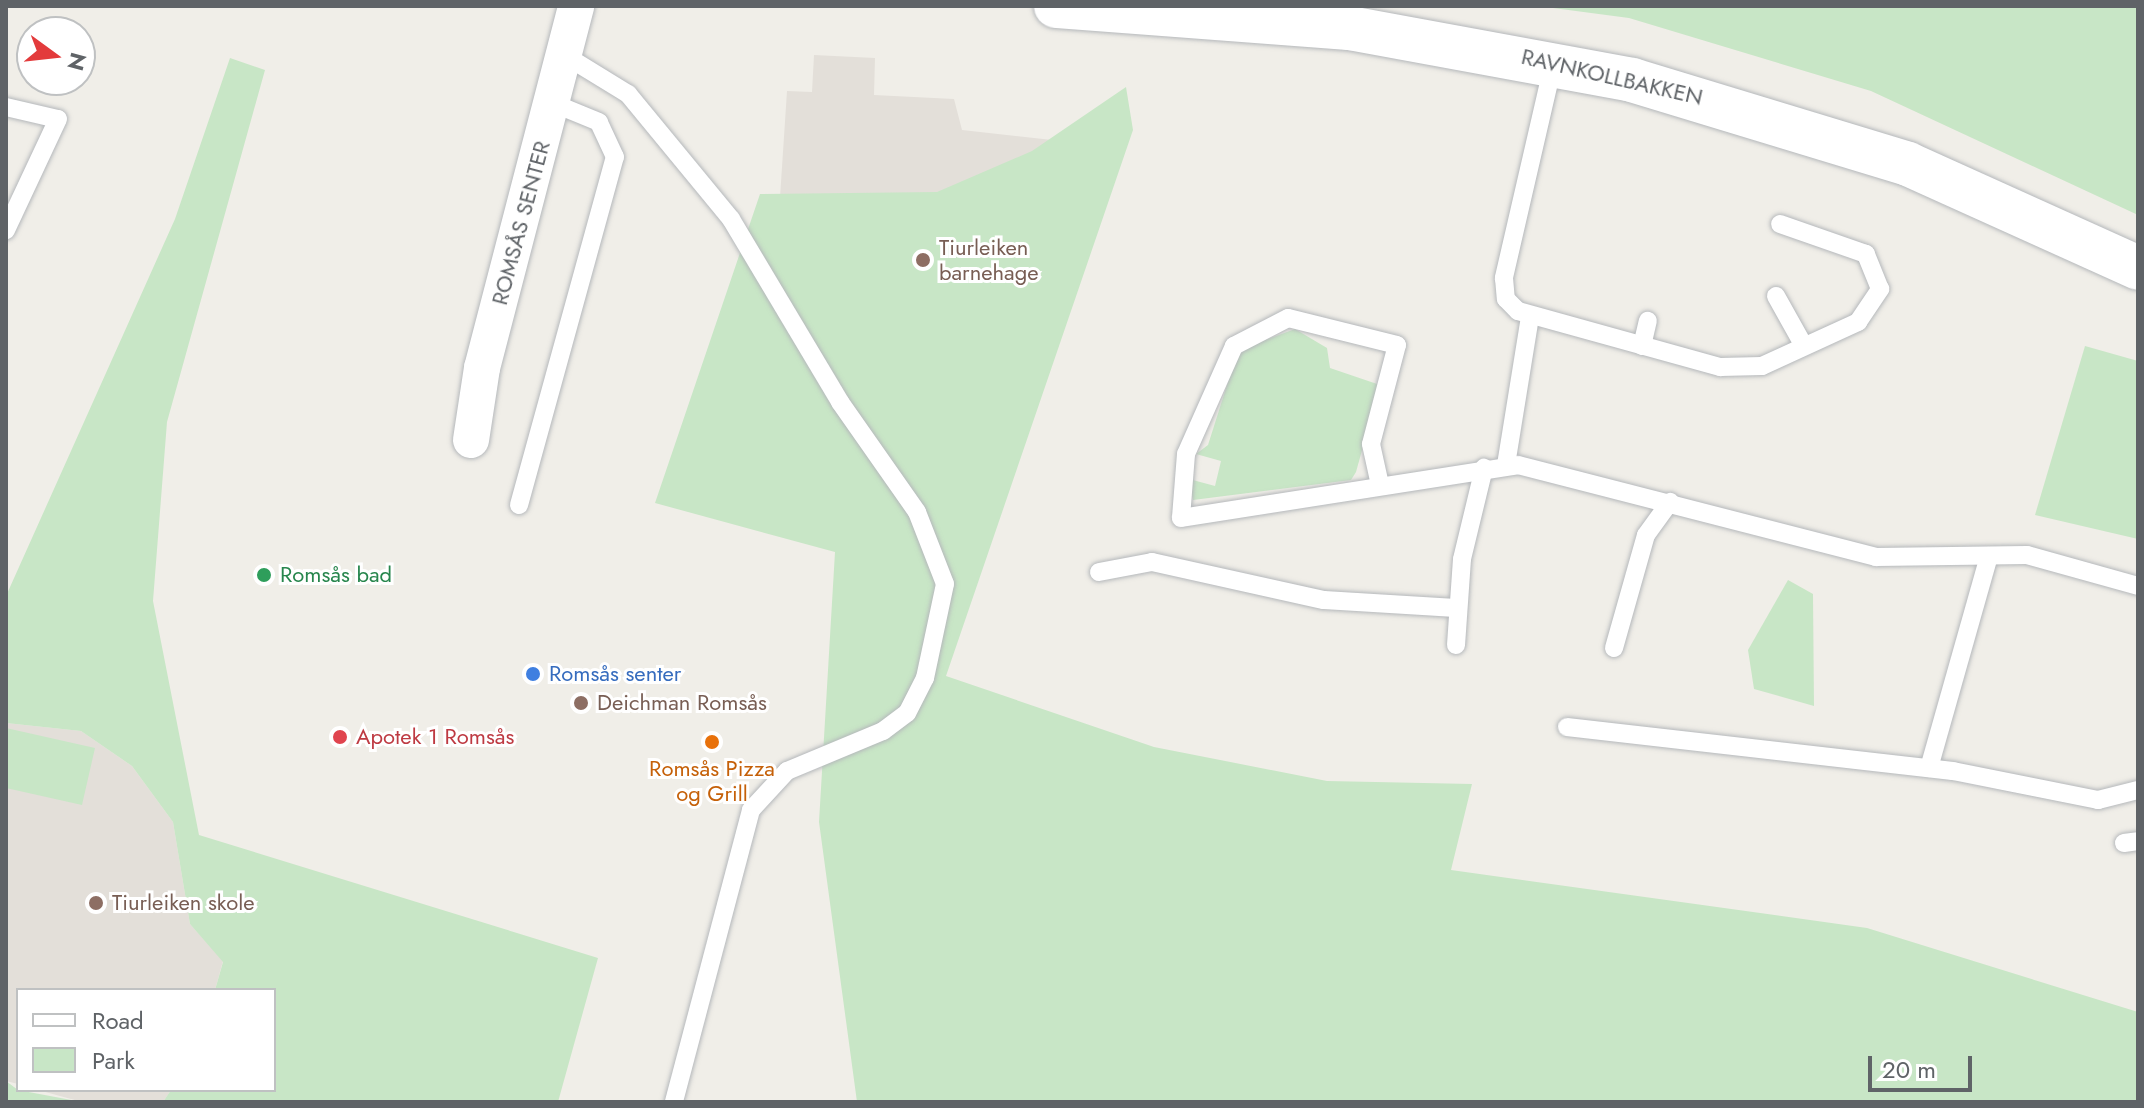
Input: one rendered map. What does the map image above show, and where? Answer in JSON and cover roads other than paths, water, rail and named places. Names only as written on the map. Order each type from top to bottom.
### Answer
[{"type":"street","name":"ROMSÅS SENTER","points":[[471,440],[482,368],[566,56],[576,6]]},
{"type":"street","name":"RAVNKOLLBAKKEN","points":[[1056,6],[1350,28],[1554,62],[1835,137],[2138,268]]},
{"type":"lane","points":[[566,56],[628,94],[731,219],[922,521],[945,584],[925,678],[907,713],[883,731],[787,771],[751,810],[674,1102]]},
{"type":"lane","points":[[1554,62],[1504,278],[1509,304],[1530,316],[1742,370],[1804,346],[1867,315],[1879,278],[1858,249],[1780,224]]},
{"type":"lane","points":[[519,505],[615,157],[599,122],[553,103]]},
{"type":"lane","points":[[6,107],[58,119],[6,230]]},
{"type":"lane","points":[[1776,296],[1804,346]]},
{"type":"lane","points":[[1506,465],[1530,316]]},
{"type":"lane","points":[[1380,485],[1371,444],[1397,345],[1288,318],[1234,346],[1186,454],[1181,518],[1506,465],[1670,502],[1876,557],[2027,555],[2138,586]]},
{"type":"lane","points":[[1642,346],[1648,321]]},
{"type":"lane","points":[[1456,645],[1456,608],[1484,468]]},
{"type":"lane","points":[[1614,648],[1646,535],[1670,502]]},
{"type":"lane","points":[[1929,768],[1989,556]]},
{"type":"lane","points":[[1099,572],[1152,562],[1311,599],[1456,608]]},
{"type":"lane","points":[[1567,727],[1929,768],[2098,800],[2138,790]]},
{"type":"place","name":"Tiurleiken barnehage","points":[[923,260]]},
{"type":"place","name":"Romsås bad","points":[[264,575]]},
{"type":"place","name":"Romsås senter","points":[[533,674]]},
{"type":"place","name":"Deichman Romsås","points":[[581,703]]},
{"type":"place","name":"Apotek 1 Romsås","points":[[340,737]]},
{"type":"place","name":"Romsås Pizza og Grill","points":[[712,742]]},
{"type":"place","name":"Tiurleiken skole","points":[[96,903]]}]
